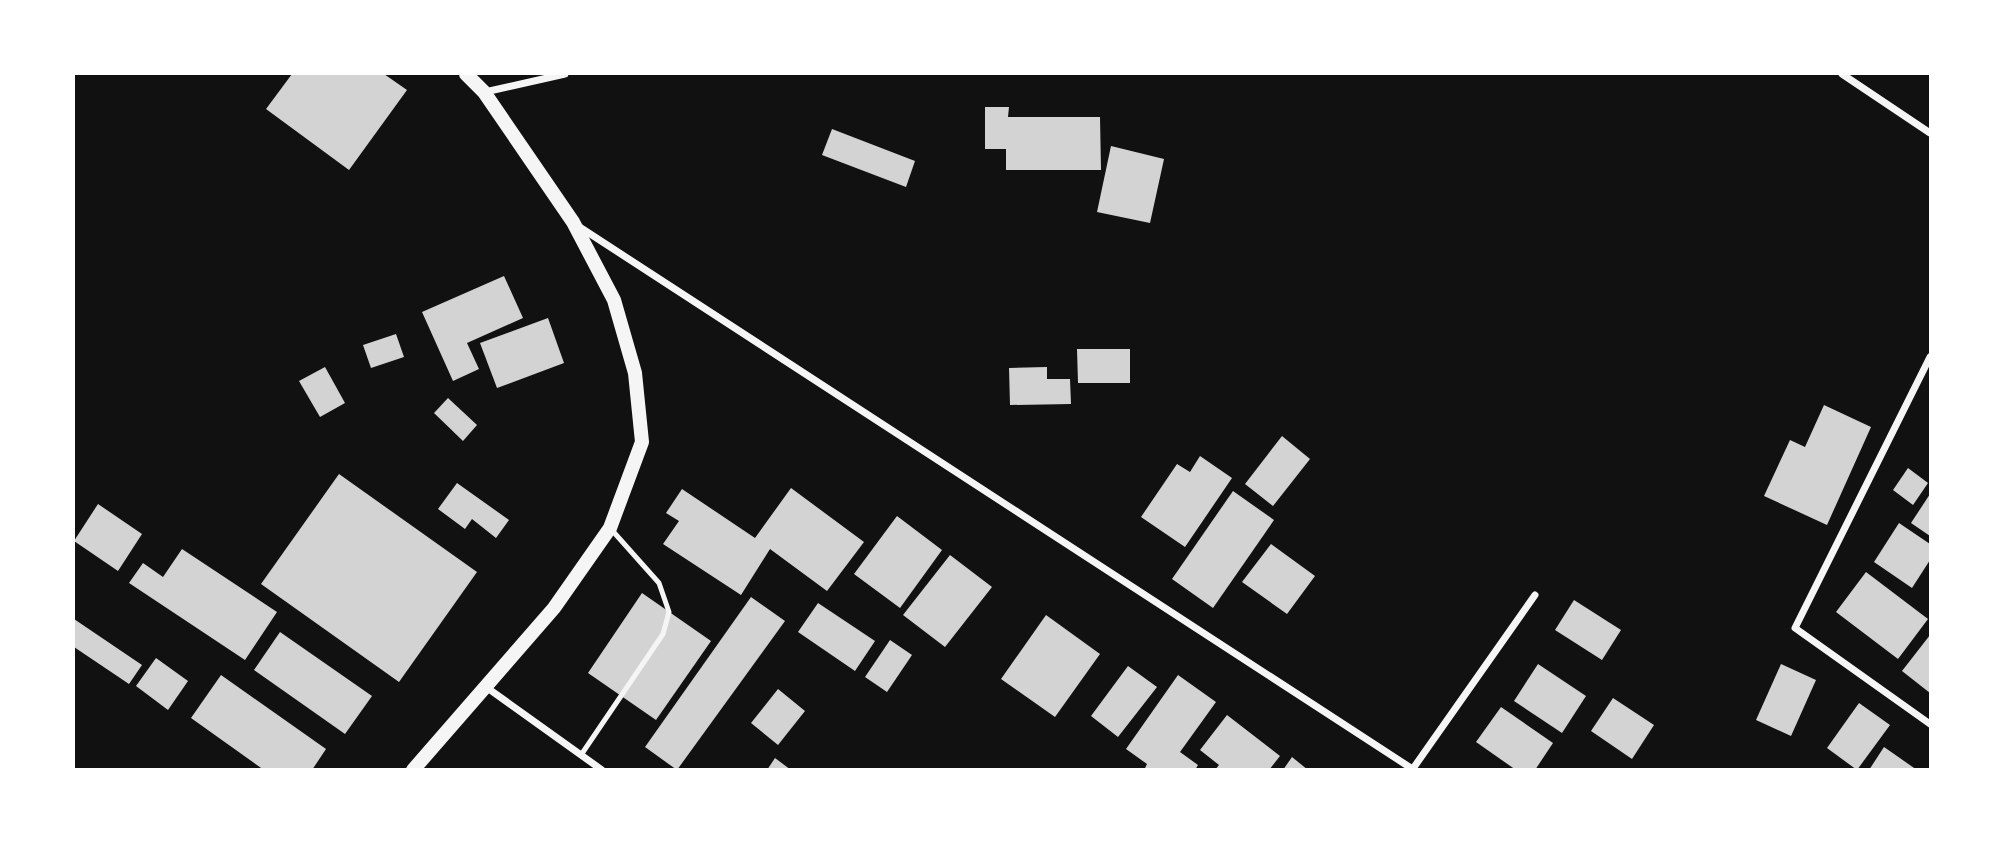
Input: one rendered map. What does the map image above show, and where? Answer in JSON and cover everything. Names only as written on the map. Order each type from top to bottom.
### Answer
[{"type":"main road","points":[[413,769],[554,608],[610,528],[642,442],[635,373],[614,300],[573,222],[484,92],[466,74]]},
{"type":"street","points":[[484,92],[565,74]]},
{"type":"street","points":[[1842,74],[1930,133]]},
{"type":"street","points":[[573,222],[1413,769],[1535,595]]},
{"type":"street","points":[[1930,357],[1795,628],[1930,724]]},
{"type":"street","points":[[486,687],[602,769]]},
{"type":"lane","points":[[581,755],[663,634],[669,612],[659,583],[610,528]]},
{"type":"building","points":[[292,74],[384,74],[407,90],[349,170],[266,109]]},
{"type":"building","points":[[985,107],[1009,107],[1008,117],[1100,117],[1101,170],[1006,170],[1006,149],[985,149]]},
{"type":"building","points":[[832,129],[915,161],[906,187],[822,155]]},
{"type":"building","points":[[1111,146],[1164,159],[1150,223],[1097,212]]},
{"type":"building","points":[[504,276],[523,318],[467,343],[479,369],[453,381],[422,312]]},
{"type":"building","points":[[548,318],[564,363],[497,388],[480,343]]},
{"type":"building","points":[[396,334],[404,357],[371,368],[363,345]]},
{"type":"building","points":[[1077,349],[1130,349],[1130,383],[1078,383]]},
{"type":"building","points":[[325,367],[345,403],[320,417],[299,381]]},
{"type":"building","points":[[1047,367],[1047,379],[1070,379],[1071,404],[1010,405],[1009,368]]},
{"type":"building","points":[[448,398],[477,425],[463,441],[434,413]]},
{"type":"building","points":[[1824,405],[1871,427],[1827,525],[1764,496],[1790,440],[1805,447]]},
{"type":"building","points":[[1282,436],[1310,459],[1273,506],[1245,484]]},
{"type":"building","points":[[1200,456],[1232,478],[1185,547],[1141,517],[1177,464],[1190,472]]},
{"type":"building","points":[[1908,468],[1928,483],[1913,505],[1893,490]]},
{"type":"building","points":[[339,474],[477,572],[399,682],[261,584]]},
{"type":"building","points":[[457,483],[509,520],[496,538],[472,519],[465,529],[438,509]]},
{"type":"building","points":[[791,488],[864,542],[827,591],[770,549],[741,595],[663,544],[679,521],[666,513],[682,489],[755,538]]},
{"type":"building","points":[[1233,491],[1274,520],[1213,608],[1172,579]]},
{"type":"building","points":[[1930,494],[1930,536],[1911,523]]},
{"type":"building","points":[[98,504],[142,534],[118,571],[74,541]]},
{"type":"building","points":[[897,516],[942,550],[900,608],[854,574]]},
{"type":"building","points":[[1899,523],[1930,544],[1930,560],[1912,588],[1874,562]]},
{"type":"building","points":[[1271,544],[1315,576],[1287,614],[1242,582]]},
{"type":"building","points":[[182,549],[277,612],[245,660],[129,583],[143,563],[163,577]]},
{"type":"building","points":[[950,555],[992,587],[945,647],[903,615]]},
{"type":"building","points":[[1866,572],[1928,619],[1898,659],[1836,612]]},
{"type":"building","points":[[642,593],[711,641],[656,720],[588,673]]},
{"type":"building","points":[[751,597],[785,621],[677,770],[645,747]]},
{"type":"building","points":[[1574,600],[1621,630],[1602,660],[1555,630]]},
{"type":"building","points":[[818,603],[875,641],[855,671],[798,632]]},
{"type":"building","points":[[1046,615],[1100,654],[1055,717],[1001,679]]},
{"type":"building","points":[[74,619],[142,665],[129,684],[74,647]]},
{"type":"building","points":[[280,632],[372,696],[345,734],[254,670]]},
{"type":"building","points":[[1930,635],[1930,693],[1902,671]]},
{"type":"building","points":[[890,640],[912,655],[887,692],[865,677]]},
{"type":"building","points":[[156,658],[188,681],[168,710],[136,686]]},
{"type":"building","points":[[1538,664],[1586,696],[1562,733],[1514,701]]},
{"type":"building","points":[[1781,664],[1816,680],[1791,736],[1756,720]]},
{"type":"building","points":[[1128,666],[1157,687],[1118,737],[1091,716]]},
{"type":"building","points":[[221,675],[326,749],[312,770],[264,770],[191,718]]},
{"type":"building","points":[[1178,675],[1216,702],[1180,752],[1198,765],[1195,770],[1144,770],[1147,764],[1126,749]]},
{"type":"building","points":[[778,689],[805,711],[778,745],[751,723]]},
{"type":"building","points":[[1613,698],[1654,725],[1632,759],[1591,731]]},
{"type":"building","points":[[1859,703],[1890,725],[1857,770],[1827,748]]},
{"type":"building","points":[[1501,707],[1553,743],[1535,770],[1516,770],[1476,742]]},
{"type":"building","points":[[1227,715],[1280,756],[1269,770],[1215,770],[1219,765],[1200,750]]},
{"type":"building","points":[[1884,747],[1917,770],[1869,770]]},
{"type":"building","points":[[1292,757],[1308,770],[1283,770]]},
{"type":"building","points":[[775,758],[791,770],[767,770]]}]
